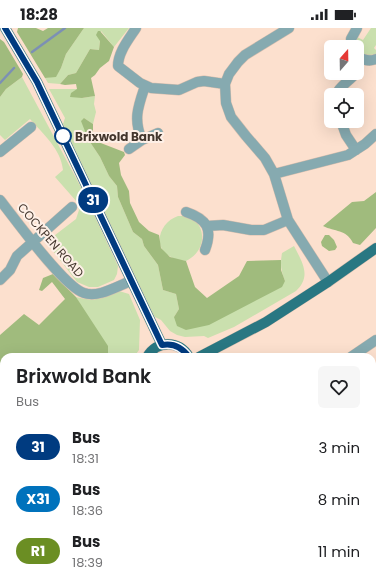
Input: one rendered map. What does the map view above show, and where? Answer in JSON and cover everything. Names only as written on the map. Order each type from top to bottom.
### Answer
[{"type":"main road","points":[[5,28],[37,82],[162,345]]},
{"type":"main road","points":[[207,353],[266,322],[328,282],[376,248]]},
{"type":"main road","points":[[151,353],[155,348],[168,344],[180,347],[185,353]]},
{"type":"street","points":[[136,28],[119,57],[118,66],[145,86],[179,90],[196,82],[204,81],[225,84]]},
{"type":"street","points":[[289,28],[245,55],[233,68],[225,84],[226,103],[231,117],[265,158],[274,174],[288,220],[328,282]]},
{"type":"street","points":[[351,40],[357,28]]},
{"type":"street","points":[[364,60],[368,61],[376,59]]},
{"type":"street","points":[[340,88],[350,80]]},
{"type":"street","points":[[142,140],[137,129],[136,119],[137,110],[145,86]]},
{"type":"street","points":[[0,152],[31,127]]},
{"type":"street","points":[[344,128],[346,135],[356,150]]},
{"type":"street","points":[[129,149],[158,132]]},
{"type":"street","points":[[274,174],[348,155],[376,134]]},
{"type":"street","name":"COCKPEN ROAD","points":[[0,200],[33,242],[73,287],[84,293],[96,294],[131,281]]},
{"type":"street","points":[[0,280],[10,270],[17,256],[72,207]]},
{"type":"street","points":[[186,212],[198,216],[207,226],[208,243],[205,250]]},
{"type":"street","points":[[207,226],[223,225],[251,230],[264,230],[288,220]]},
{"type":"street","points":[[357,353],[376,340]]},
{"type":"green space","points":[[18,28],[36,28],[43,31],[48,28],[84,28],[66,54],[56,77],[45,78],[17,32]]},
{"type":"green space","points":[[84,28],[129,28],[114,47],[101,31],[99,50],[90,49],[76,73],[68,75],[60,84],[48,83],[45,78],[56,76],[61,68],[66,54]]},
{"type":"green space","points":[[371,28],[376,28],[376,45],[374,48],[376,50],[376,54],[364,54],[363,40]]},
{"type":"green space","points":[[98,31],[100,31],[114,47],[109,61],[91,78],[95,96],[82,98],[70,97],[71,93],[77,89],[76,84],[60,84],[68,75],[76,73],[90,49],[99,50],[100,41],[96,35]]},
{"type":"green space","points":[[0,39],[4,42],[23,74],[22,77],[6,89],[0,97]]},
{"type":"green space","points":[[22,77],[84,193],[118,266],[117,274],[114,280],[98,287],[89,287],[77,282],[46,242],[76,219],[79,210],[77,202],[55,177],[63,170],[59,155],[46,136],[30,119],[5,140],[0,135],[0,97],[6,89]]},
{"type":"green space","points":[[49,89],[77,89],[82,98],[95,96],[94,104],[96,112],[93,124],[84,118],[88,139],[100,157],[109,176],[117,186],[118,197],[133,232],[142,239],[144,246],[158,265],[163,290],[176,294],[179,309],[174,317],[285,281],[281,267],[282,253],[294,246],[302,263],[305,274],[301,285],[296,291],[234,327],[208,338],[204,336],[185,337],[170,331],[161,320],[151,315],[63,124],[65,118]]},
{"type":"green space","points":[[84,118],[93,124],[93,140],[124,152],[125,155],[119,163],[121,175],[129,191],[130,203],[139,222],[149,231],[159,235],[161,248],[170,257],[186,261],[195,287],[207,298],[239,276],[247,261],[281,260],[281,270],[285,281],[282,287],[209,325],[186,330],[177,326],[174,317],[179,309],[176,294],[163,290],[158,265],[144,246],[142,239],[133,232],[118,197],[117,186],[109,176],[100,157],[88,139],[81,121]]},
{"type":"green space","points":[[376,192],[376,228],[360,245],[353,243],[344,233],[323,226],[352,202],[364,201]]},
{"type":"green space","points":[[178,216],[195,220],[202,233],[202,241],[199,249],[194,256],[186,261],[174,259],[165,253],[161,247],[160,235],[163,229],[166,224]]},
{"type":"green space","points":[[325,235],[329,235],[334,240],[337,247],[335,250],[329,251],[322,246],[321,242]]},
{"type":"green space","points":[[53,274],[76,297],[108,346],[108,353],[0,353],[0,335],[24,314],[39,325],[65,299],[52,282],[42,291],[39,290],[43,278]]},
{"type":"green space","points":[[119,291],[129,294],[140,320],[139,350],[137,353],[107,353],[76,297],[98,299]]},
{"type":"waterway","points":[[32,52],[65,28]]},
{"type":"waterway","points":[[0,83],[14,68]]},
{"type":"bus line","name":"31","points":[[5,28],[37,82],[162,345],[168,344],[180,347],[186,353]]},
{"type":"place","name":"Brixwold Bank","points":[[63,136]]}]
